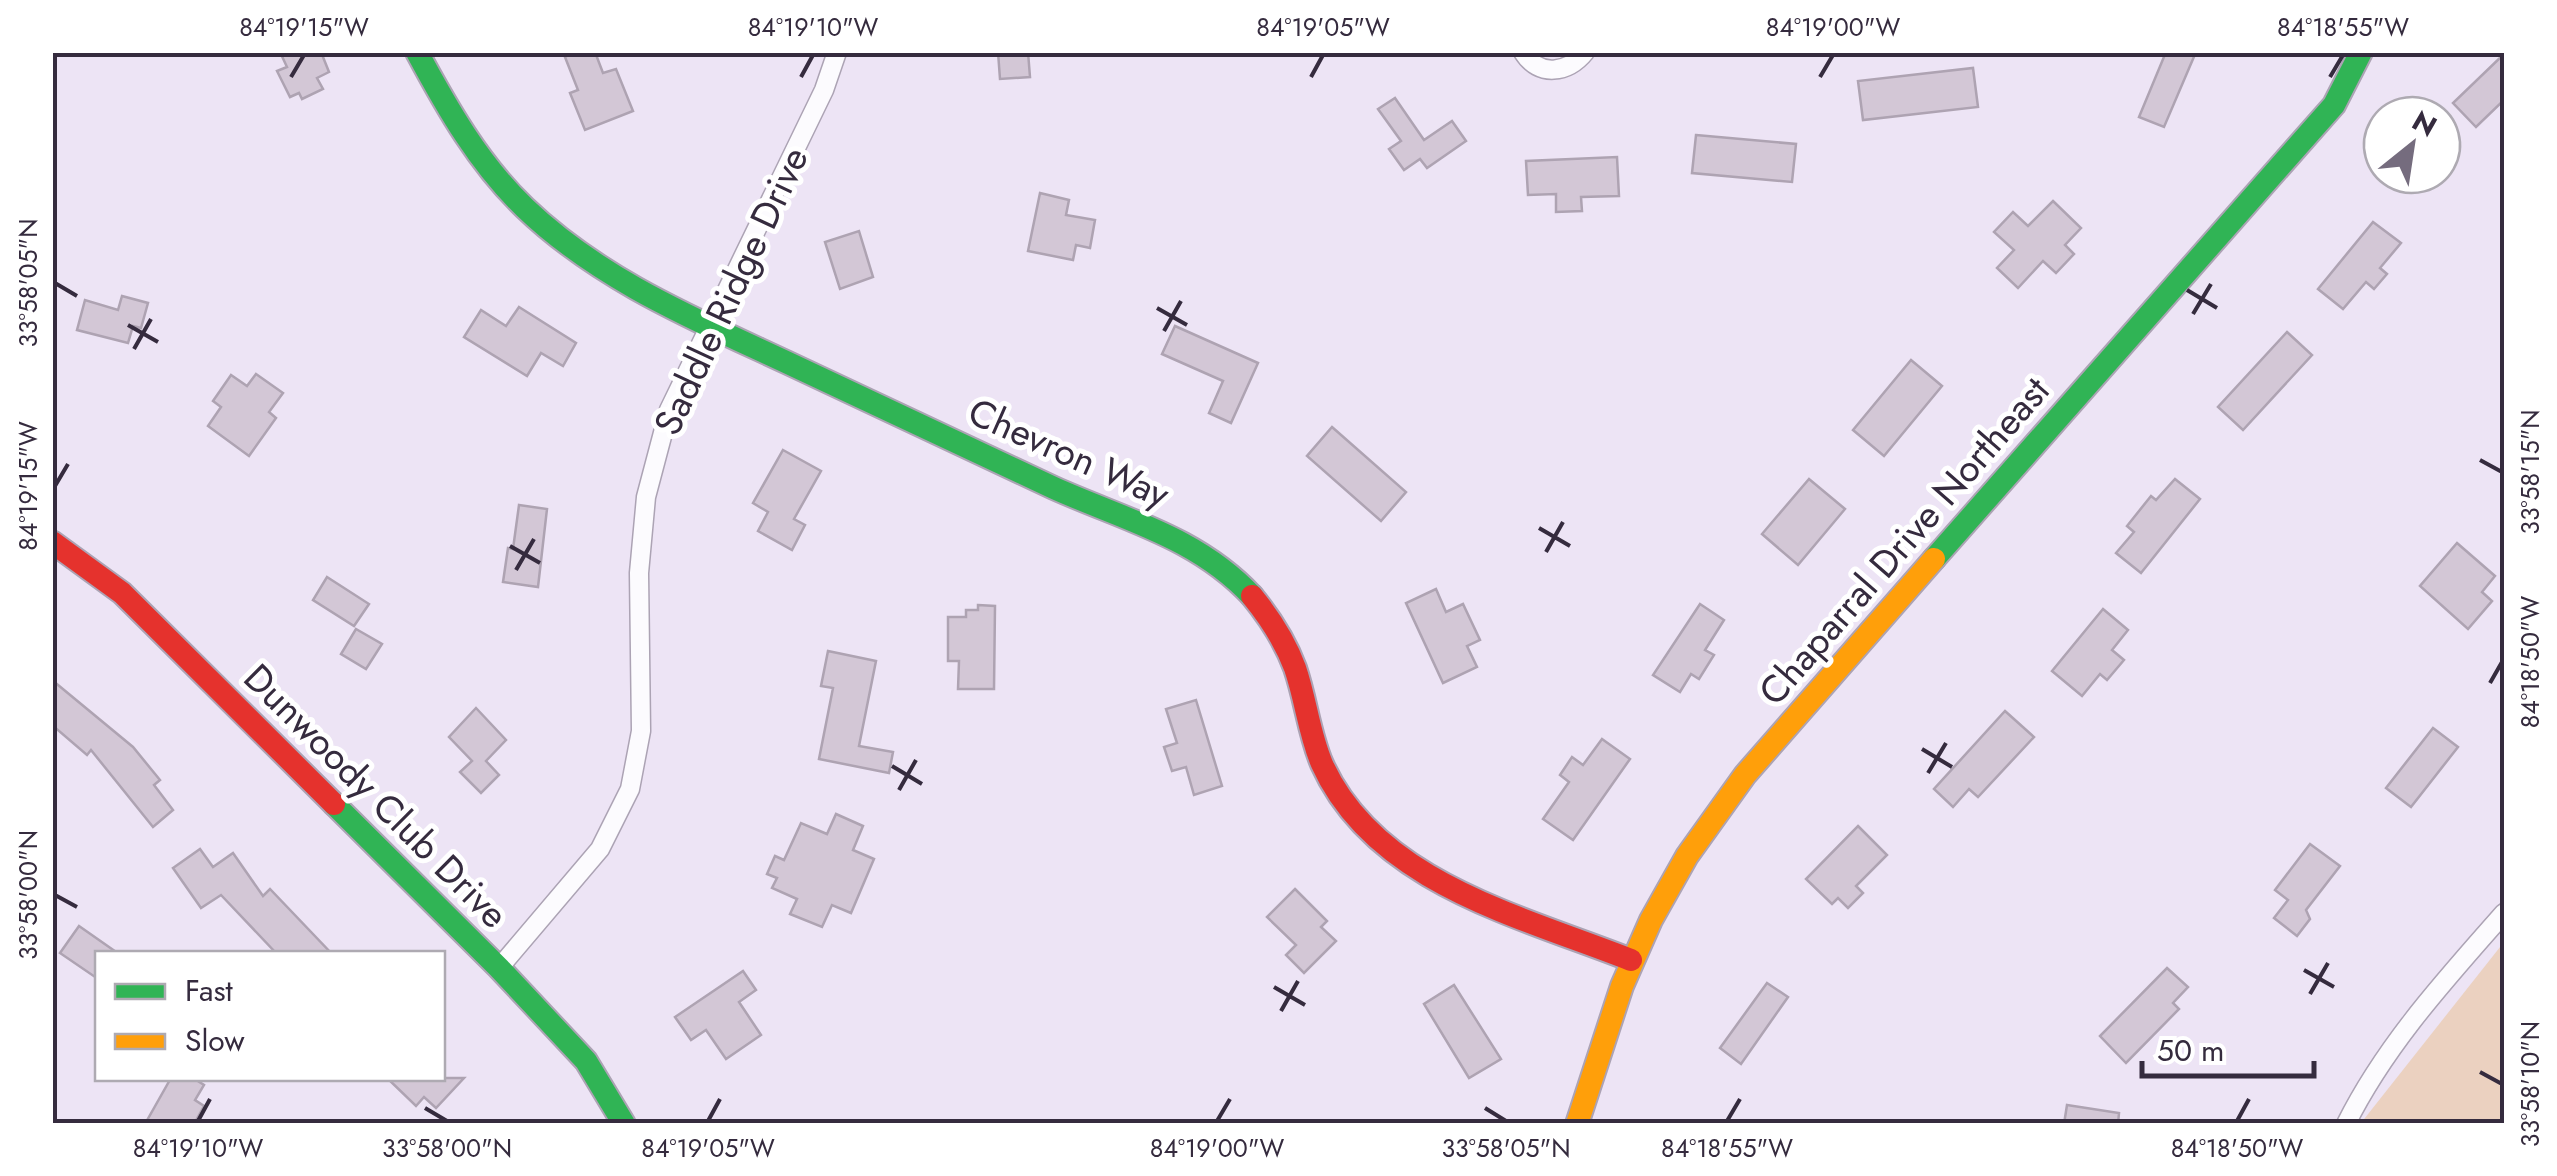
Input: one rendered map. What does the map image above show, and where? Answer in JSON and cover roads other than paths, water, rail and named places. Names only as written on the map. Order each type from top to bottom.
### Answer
[{"type":"street","name":"Chevron Way","points":[[417,52],[443,103],[476,150],[524,207],[578,254],[636,290],[709,326],[1069,494],[1185,543],[1213,560],[1249,590],[1277,628],[1294,667],[1324,770],[1347,808],[1376,842],[1408,867],[1440,884],[1631,960]]},
{"type":"street","name":"Saddle Ridge Drive","points":[[499,968],[600,849],[630,789],[640,731],[639,573],[646,497],[669,410],[824,90],[837,52]]},
{"type":"street","points":[[1523,52],[1541,69],[1558,71],[1575,64],[1585,52]]},
{"type":"street","name":"Chaparral Drive Northeast","points":[[1578,1124],[1594,1054],[1631,960],[1688,856],[1745,775],[2334,105],[2361,52]]},
{"type":"street","name":"Dunwoody Club Drive","points":[[52,542],[122,593],[499,968],[586,1062],[624,1124]]},
{"type":"street","points":[[2346,1124],[2382,1062],[2423,1006],[2504,913]]}]
